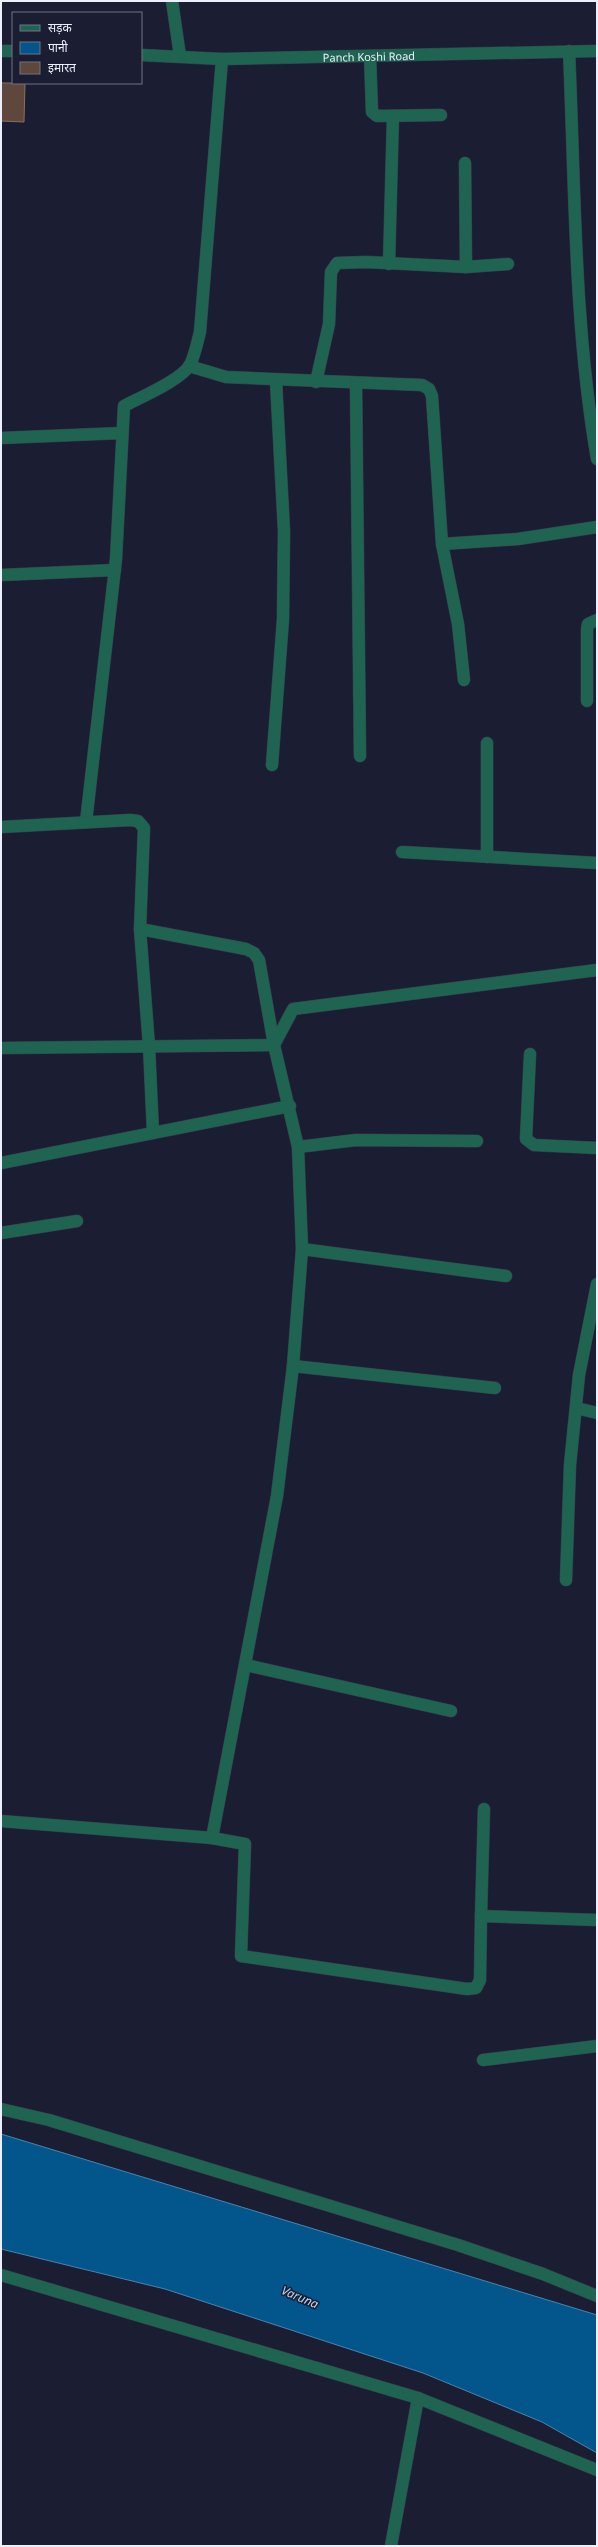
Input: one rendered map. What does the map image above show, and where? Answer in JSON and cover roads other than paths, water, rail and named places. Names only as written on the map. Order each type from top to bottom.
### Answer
[{"type":"street","points":[[172,1],[180,56]]},
{"type":"street","points":[[1,51],[12,51]]},
{"type":"street","points":[[569,51],[581,312],[597,460]]},
{"type":"street","name":"Panch Koshi Road","points":[[142,55],[222,59],[597,51]]},
{"type":"street","points":[[370,56],[372,112],[377,116],[441,115]]},
{"type":"street","points":[[86,822],[115,570],[124,406],[180,374],[189,366],[200,332],[222,59]]},
{"type":"street","points":[[389,264],[393,116]]},
{"type":"street","points":[[465,163],[466,267]]},
{"type":"street","points":[[316,382],[329,324],[334,266],[342,262],[466,267],[508,264]]},
{"type":"street","points":[[189,366],[226,377],[276,381],[422,385],[429,389],[432,396],[442,544],[458,624],[464,680]]},
{"type":"street","points":[[272,765],[283,619],[284,531],[276,381]]},
{"type":"street","points":[[356,383],[360,756]]},
{"type":"street","points":[[1,438],[122,433]]},
{"type":"street","points":[[442,544],[518,539],[597,526]]},
{"type":"street","points":[[1,575],[115,570]]},
{"type":"street","points":[[587,701],[587,630],[588,624],[597,620]]},
{"type":"street","points":[[487,742],[487,857]]},
{"type":"street","points":[[1,827],[130,820],[138,821],[144,828],[140,929],[149,1046],[153,1133]]},
{"type":"street","points":[[402,852],[597,863]]},
{"type":"street","points":[[140,929],[246,949],[254,953],[262,969],[274,1045],[290,1106],[298,1147],[302,1249],[293,1366],[277,1496],[212,1838]]},
{"type":"street","points":[[274,1045],[292,1009],[597,970]]},
{"type":"street","points":[[1,1048],[274,1045]]},
{"type":"street","points":[[530,1054],[526,1139],[534,1145],[597,1148]]},
{"type":"street","points":[[1,1163],[290,1106]]},
{"type":"street","points":[[298,1147],[356,1140],[477,1141]]},
{"type":"street","points":[[1,1233],[77,1221]]},
{"type":"street","points":[[302,1249],[506,1276]]},
{"type":"street","points":[[566,1580],[570,1465],[579,1375],[597,1284]]},
{"type":"street","points":[[293,1366],[495,1388]]},
{"type":"street","points":[[576,1408],[597,1412]]},
{"type":"street","points":[[246,1665],[451,1710]]},
{"type":"street","points":[[1,1821],[212,1838],[244,1844],[241,1956],[467,1989],[476,1988],[480,1980],[484,1810]]},
{"type":"street","points":[[481,1916],[597,1920]]},
{"type":"street","points":[[483,2060],[597,2046]]},
{"type":"street","points":[[1,2109],[49,2120],[443,2240],[542,2274],[597,2296]]},
{"type":"street","points":[[1,2276],[418,2398],[597,2470]]},
{"type":"street","points":[[391,2546],[418,2398]]},
{"type":"water","name":"Varuna","points":[[1,2134],[597,2315],[597,2453],[542,2422],[423,2373],[165,2289],[1,2249]]}]
